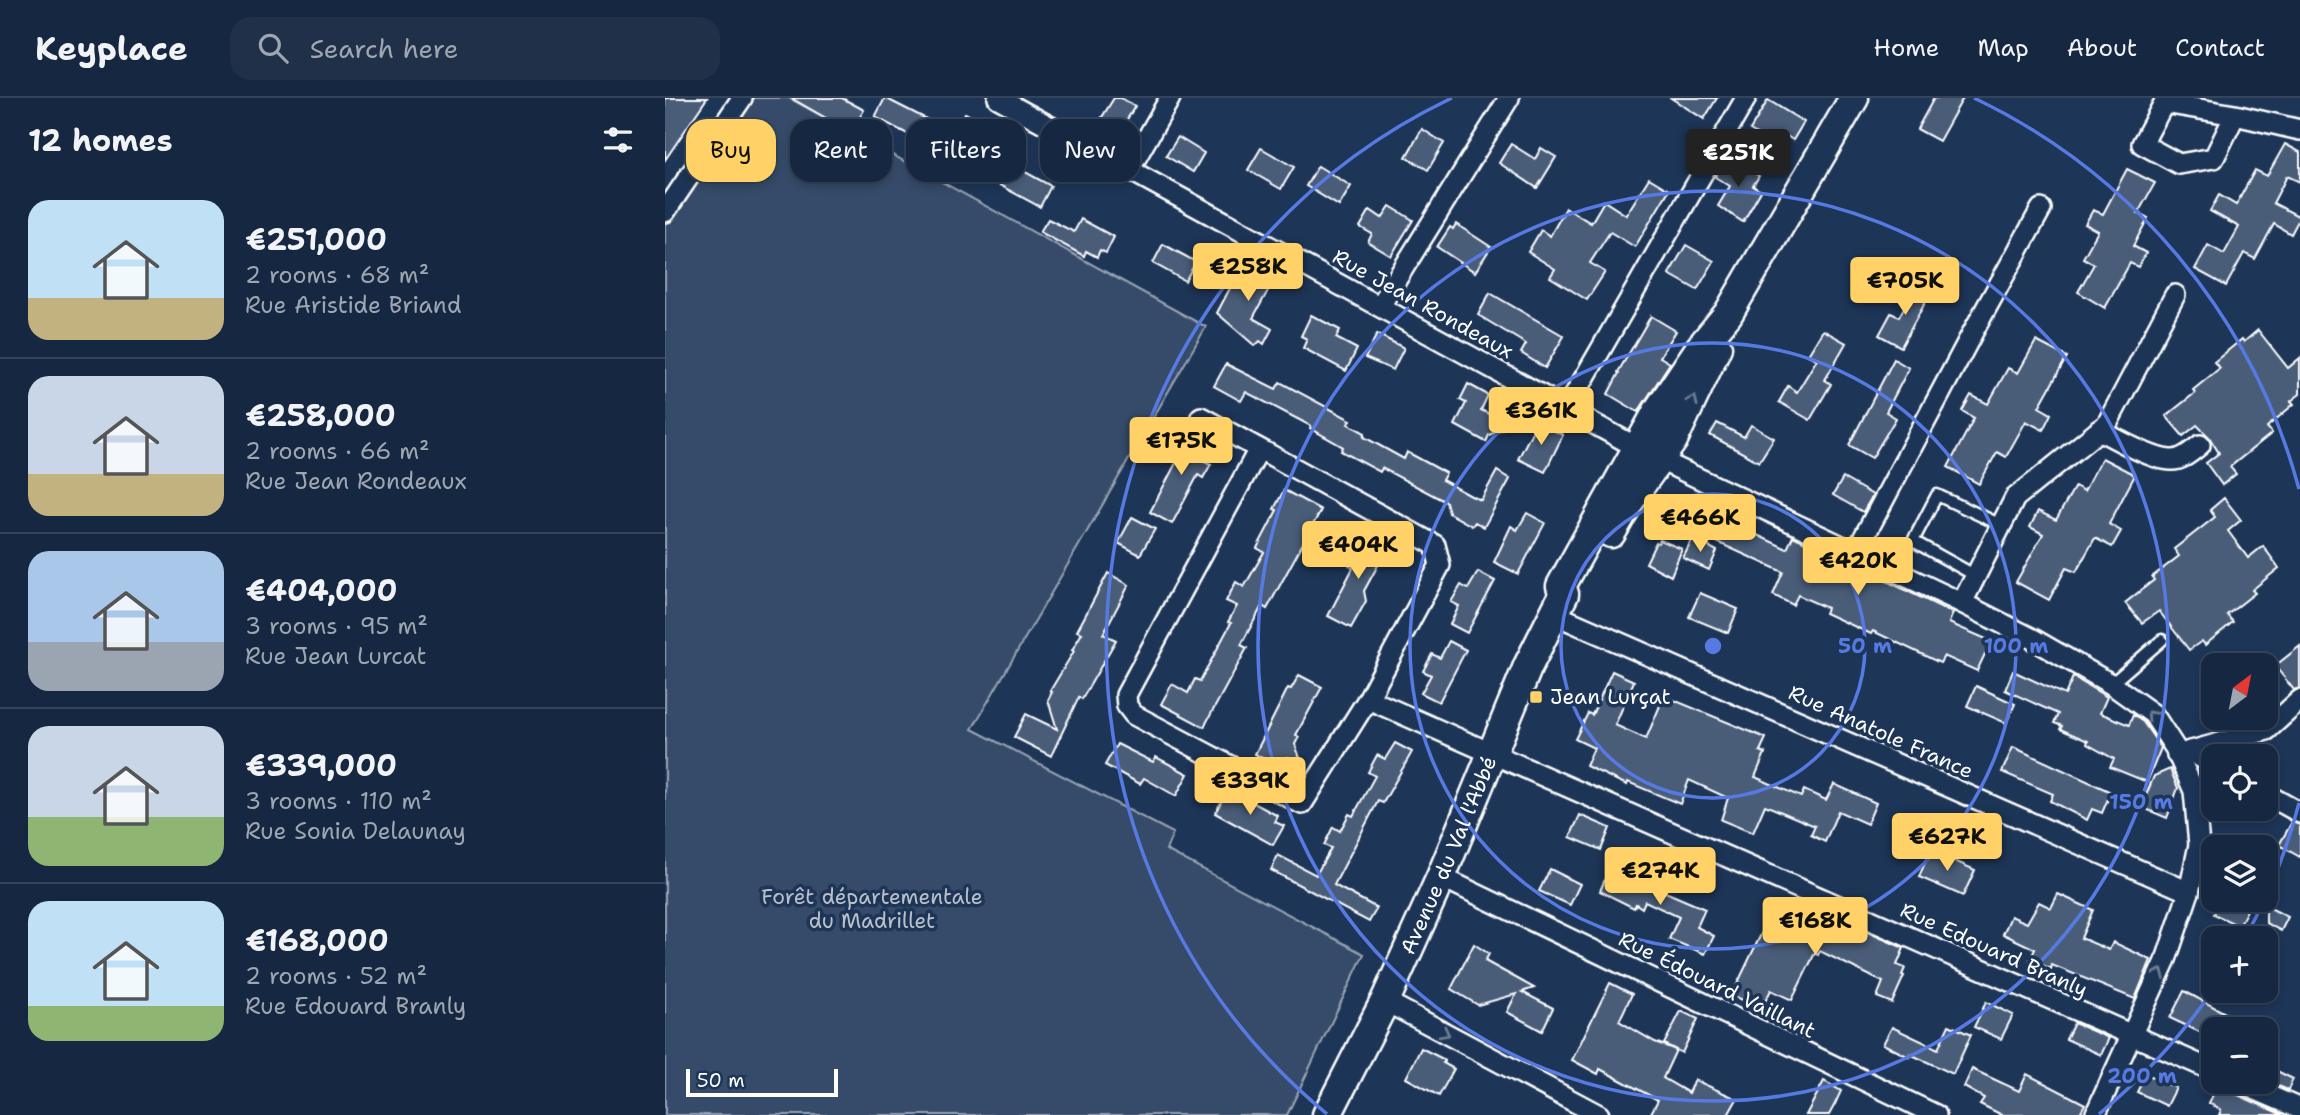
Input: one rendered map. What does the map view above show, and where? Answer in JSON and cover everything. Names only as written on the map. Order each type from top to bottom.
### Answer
[{"type":"main road","name":"Avenue du Val l'Abbé","points":[[1327,1115],[1385,1001],[1441,877],[1490,753],[1559,604],[1561,586],[1649,453],[1700,348],[1728,314],[1854,98]]},
{"type":"street","points":[[665,212],[743,98]]},
{"type":"street","name":"Rue Jean Rondeaux","points":[[997,98],[1040,121]]},
{"type":"street","points":[[1140,151],[1170,98]]},
{"type":"street","points":[[1380,306],[1509,98]]},
{"type":"street","points":[[1567,408],[1746,98]]},
{"type":"street","points":[[2235,115],[2214,158],[2179,164],[2142,144],[2164,103],[2235,115],[2300,130]]},
{"type":"street","name":"Rue Jean Rondeaux","points":[[1140,176],[1649,453],[2033,639],[2111,684],[2153,713],[2184,753],[2194,791],[2199,845],[2189,892],[2167,957],[2095,1115]]},
{"type":"street","points":[[1856,552],[2041,209]]},
{"type":"street","points":[[1962,603],[2015,498],[2107,424],[2175,295]]},
{"type":"street","points":[[1201,417],[1434,545],[1440,565],[1368,699],[1303,804],[1134,715],[1126,706],[1126,695],[1259,449]]},
{"type":"street","points":[[2099,430],[2142,451],[2171,460],[2186,456],[2200,445]]},
{"type":"street","name":"Rue Anatole France","points":[[1559,604],[2189,892]]},
{"type":"street","name":"Rue Edouard Branly","points":[[1368,699],[2133,1035]]},
{"type":"street","points":[[2184,753],[2267,730],[2300,700]]},
{"type":"street","points":[[2184,753],[2201,760]]},
{"type":"street","points":[[2278,801],[2300,813]]},
{"type":"street","name":"Rue Édouard Vaillant","points":[[1441,877],[1935,1115]]},
{"type":"street","points":[[1385,1001],[1599,1115]]},
{"type":"street","points":[[2133,1035],[2201,1065]]},
{"type":"street","points":[[2266,1094],[2300,1109]]},
{"type":"lane","points":[[1976,576],[1913,541],[1937,495],[2001,525]]},
{"type":"lane","points":[[2111,684],[2162,640]]},
{"type":"green space","name":"Forêt départementale du Madrillet","points":[[754,98],[789,98],[827,119],[790,119],[790,182],[892,182],[892,155],[906,162],[906,182],[942,182],[1206,327],[972,729],[1173,833],[1166,850],[1364,954],[1287,1115],[665,1115],[665,224],[695,182],[776,182],[776,119],[739,119]]},
{"type":"building","points":[[665,98],[707,98],[693,119],[686,119],[686,129],[665,160]]},
{"type":"building","points":[[791,98],[842,98],[864,110],[859,119],[828,119]]},
{"type":"building","points":[[885,98],[926,119],[906,119],[906,133],[892,126],[892,119],[875,117]]},
{"type":"building","points":[[1114,98],[1121,98],[1135,106],[1127,119],[1101,119]]},
{"type":"building","points":[[1671,98],[1717,98],[1704,119]]},
{"type":"building","points":[[1934,98],[1963,98],[1939,141],[1917,129]]},
{"type":"building","points":[[1768,100],[1804,122],[1793,140],[1785,135],[1782,139],[1774,134],[1769,141],[1750,130]]},
{"type":"building","points":[[965,113],[977,119],[962,119]]},
{"type":"building","points":[[1422,129],[1444,143],[1428,170],[1406,157]]},
{"type":"building","points":[[1178,137],[1204,153],[1193,172],[1166,156]]},
{"type":"building","points":[[1511,144],[1535,159],[1541,148],[1556,157],[1537,188],[1499,163]]},
{"type":"building","points":[[2285,144],[2300,152],[2300,182],[2287,176],[2273,203],[2300,217],[2291,234],[2274,224],[2255,259],[2244,253],[2226,286],[2195,269],[2208,245],[2224,254],[2239,227],[2210,211],[2219,195],[2236,205],[2255,170],[2267,176]]},
{"type":"building","points":[[1261,148],[1294,167],[1281,189],[1248,170]]},
{"type":"building","points":[[1726,157],[1759,176],[1753,186],[1761,191],[1743,222],[1718,206],[1730,186],[1715,177]]},
{"type":"building","points":[[1318,166],[1351,186],[1339,206],[1306,186]]},
{"type":"building","points":[[2127,169],[2155,183],[2138,213],[2148,218],[2133,246],[2146,253],[2138,267],[2130,263],[2105,308],[2078,292],[2094,264],[2083,258],[2098,231],[2085,224],[2093,210],[2103,214]]},
{"type":"building","points":[[1026,172],[1040,180],[1051,186],[1040,207],[994,182],[1026,182]]},
{"type":"building","points":[[1649,178],[1669,190],[1635,247],[1610,232],[1590,263],[1605,272],[1587,300],[1550,277],[1555,269],[1528,252],[1541,230],[1550,236],[1566,208],[1591,223],[1604,201],[1626,215]]},
{"type":"building","points":[[1390,206],[1413,220],[1391,256],[1368,242],[1372,234],[1360,227],[1370,210],[1382,218]]},
{"type":"building","points":[[1048,219],[1074,232],[1081,219],[1114,237],[1106,253],[1100,250],[1097,257],[1086,251],[1084,256],[1040,232]]},
{"type":"building","points":[[1456,224],[1491,247],[1475,272],[1437,247],[1450,227],[1453,229]]},
{"type":"building","points":[[1163,244],[1196,262],[1185,281],[1153,263]]},
{"type":"building","points":[[1686,245],[1714,261],[1697,290],[1669,274]]},
{"type":"building","points":[[1249,262],[1276,276],[1253,318],[1272,329],[1264,344],[1260,341],[1255,346],[1217,313],[1241,267],[1246,269]]},
{"type":"building","points":[[1917,284],[1931,292],[1901,347],[1879,335],[1891,313],[1899,317]]},
{"type":"building","points":[[1490,293],[1564,336],[1545,368],[1521,353],[1526,344],[1478,315]]},
{"type":"building","points":[[1311,315],[1340,330],[1336,338],[1357,349],[1346,371],[1303,348],[1307,339],[1301,336]]},
{"type":"building","points":[[1651,316],[1676,331],[1660,357],[1670,363],[1638,412],[1608,394]]},
{"type":"building","points":[[1823,330],[1846,343],[1825,380],[1831,384],[1810,420],[1779,402],[1788,386],[1797,392],[1817,359],[1808,355]]},
{"type":"building","points":[[2258,330],[2288,368],[2300,358],[2300,394],[2291,401],[2294,404],[2267,427],[2272,433],[2230,467],[2236,474],[2222,485],[2206,463],[2219,453],[2209,437],[2197,425],[2183,436],[2166,416],[2220,368],[2214,362],[2242,339],[2244,342]]},
{"type":"building","points":[[1377,334],[1404,348],[1393,370],[1365,358]]},
{"type":"building","points":[[2036,341],[2067,357],[2039,407],[2051,414],[2043,430],[2026,421],[2006,457],[1997,452],[1979,484],[1948,467],[1974,418],[1962,411],[1971,395],[1988,404],[2008,368],[2018,373]]},
{"type":"building","points":[[1894,359],[1909,368],[1886,412],[1896,418],[1872,458],[1849,445]]},
{"type":"building","points":[[1226,364],[1276,389],[1280,382],[1351,420],[1348,424],[1365,433],[1364,437],[1404,459],[1407,452],[1446,473],[1442,480],[1471,496],[1481,500],[1497,471],[1510,479],[1484,527],[1475,522],[1472,526],[1449,513],[1446,502],[1382,468],[1380,472],[1341,451],[1343,447],[1310,428],[1311,426],[1246,392],[1241,401],[1214,386]]},
{"type":"building","points":[[1468,384],[1488,395],[1481,410],[1498,418],[1494,425],[1502,429],[1489,435],[1486,442],[1455,425],[1466,403],[1460,400]]},
{"type":"building","points":[[1537,422],[1563,435],[1545,472],[1518,459]]},
{"type":"building","points":[[1717,423],[1744,437],[1751,425],[1774,438],[1759,462],[1710,435]]},
{"type":"building","points":[[1180,432],[1207,446],[1200,459],[1211,464],[1203,478],[1198,475],[1172,524],[1150,512],[1177,461],[1167,456]]},
{"type":"building","points":[[2102,458],[2135,475],[2109,524],[2121,531],[2112,547],[2095,538],[2076,572],[2066,568],[2049,600],[2016,582],[2043,534],[2030,527],[2038,511],[2056,520],[2075,486],[2084,491]]},
{"type":"building","points":[[1843,478],[1873,495],[1863,512],[1833,495]]},
{"type":"building","points":[[1284,490],[1321,510],[1267,609],[1262,606],[1241,645],[1247,648],[1204,727],[1161,704],[1172,684],[1188,693],[1195,679],[1200,681],[1231,623],[1228,622],[1237,606],[1226,601],[1236,582],[1244,587],[1264,552],[1257,548]]},
{"type":"building","points":[[2224,498],[2241,520],[2228,531],[2248,558],[2263,546],[2279,568],[2252,590],[2255,593],[2227,615],[2233,622],[2205,645],[2202,641],[2189,650],[2159,611],[2142,623],[2125,603],[2179,556],[2174,549],[2215,517],[2210,510]]},
{"type":"building","points":[[1527,513],[1545,523],[1518,574],[1494,562],[1511,526],[1517,530]]},
{"type":"building","points":[[1132,517],[1155,529],[1140,555],[1118,543]]},
{"type":"building","points":[[1718,517],[1787,549],[1793,536],[1953,613],[1949,623],[1991,641],[1977,671],[1944,656],[1940,663],[1873,631],[1871,634],[1825,613],[1827,608],[1798,595],[1793,605],[1773,595],[1783,572],[1708,538]]},
{"type":"building","points":[[1366,533],[1389,545],[1364,591],[1366,601],[1351,628],[1328,616],[1353,568],[1349,565]]},
{"type":"building","points":[[1693,538],[1717,551],[1709,570],[1683,558]]},
{"type":"building","points":[[1660,540],[1682,549],[1671,576],[1646,563],[1656,542]]},
{"type":"building","points":[[1478,572],[1495,581],[1467,633],[1450,624],[1459,606],[1451,602],[1461,585],[1468,589]]},
{"type":"building","points":[[1108,573],[1129,585],[1103,634],[1116,640],[1082,699],[1079,697],[1051,756],[1014,737],[1026,714],[1057,729],[1048,700],[1052,692],[1050,691],[1074,651],[1072,650],[1082,633],[1077,631]]},
{"type":"building","points":[[1700,593],[1738,609],[1728,633],[1689,617]]},
{"type":"building","points":[[1449,641],[1466,650],[1439,702],[1421,693],[1431,675],[1423,671],[1432,654],[1440,658]]},
{"type":"building","points":[[2300,646],[2300,688],[2294,690],[2279,671],[2279,663]]},
{"type":"building","points":[[1612,671],[1634,681],[1615,725],[1646,739],[1664,696],[1766,738],[1760,751],[1765,753],[1755,777],[1801,797],[1804,790],[1826,800],[1834,784],[1876,803],[1867,824],[1838,811],[1825,842],[1811,835],[1815,826],[1765,805],[1753,833],[1721,820],[1728,798],[1689,780],[1680,804],[1628,782],[1627,785],[1586,766],[1594,748],[1575,739],[1588,713],[1592,715]]},
{"type":"building","points":[[2013,671],[2065,695],[2073,677],[2107,697],[2100,713],[2129,725],[2133,715],[2143,722],[2161,748],[2147,782],[2110,767],[2114,759],[2087,744],[2088,741],[2060,729],[2062,726],[2054,723],[2058,714],[2005,690]]},
{"type":"building","points":[[1299,675],[1322,687],[1296,735],[1299,737],[1295,744],[1302,764],[1288,757],[1281,768],[1255,754],[1288,688],[1291,689]]},
{"type":"building","points":[[1976,686],[2015,704],[2006,723],[1967,706]]},
{"type":"building","points":[[1395,743],[1412,752],[1383,803],[1378,801],[1334,885],[1377,908],[1369,922],[1271,870],[1278,855],[1316,875],[1331,848],[1324,845],[1333,827],[1340,831],[1349,814],[1353,816],[1375,776],[1368,772],[1377,755],[1385,759]]},
{"type":"building","points":[[1117,744],[1153,762],[1156,757],[1188,774],[1176,796],[1144,778],[1140,784],[1105,765]]},
{"type":"building","points":[[2013,747],[2111,792],[2102,813],[2092,809],[2087,820],[2050,801],[2053,794],[2002,772]]},
{"type":"building","points":[[2170,769],[2178,788],[2167,818],[2141,807],[2154,776]]},
{"type":"building","points":[[1228,789],[1278,816],[1275,822],[1284,826],[1273,845],[1215,813]]},
{"type":"building","points":[[1580,815],[1610,828],[1601,850],[1570,837]]},
{"type":"building","points":[[2292,822],[2300,825],[2300,857],[2279,845]]},
{"type":"building","points":[[1930,850],[1975,870],[1963,896],[1919,877]]},
{"type":"building","points":[[1611,865],[1705,909],[1697,927],[1714,936],[1705,954],[1669,939],[1679,917],[1645,901],[1642,908],[1636,904],[1634,908],[1600,891]]},
{"type":"building","points":[[1550,869],[1580,884],[1570,905],[1539,891]]},
{"type":"building","points":[[2058,894],[2093,910],[2081,938],[2109,950],[2113,942],[2151,960],[2135,999],[2052,965],[2051,969],[2030,960],[2035,949],[2003,934],[2011,916],[2027,923],[2039,902],[2051,908]]},
{"type":"building","points":[[1773,909],[1809,927],[1817,910],[1904,948],[1897,965],[1905,968],[1902,975],[1904,976],[1892,1003],[1877,997],[1883,982],[1820,951],[1818,955],[1815,953],[1792,1000],[1771,990],[1761,1009],[1732,995]]},
{"type":"building","points":[[2215,912],[2246,912],[2239,926],[2214,914]]},
{"type":"building","points":[[2266,912],[2278,912],[2288,917],[2281,931],[2278,926],[2266,923]]},
{"type":"building","points":[[1474,944],[1489,954],[1485,961],[1534,988],[1522,992],[1553,1008],[1542,1031],[1507,1012],[1516,994],[1478,1005],[1451,989]]},
{"type":"building","points":[[1610,983],[1632,994],[1619,1021],[1655,1042],[1676,1050],[1663,1078],[1689,1093],[1695,1080],[1737,1099],[1728,1115],[1650,1115],[1658,1100],[1600,1069],[1598,1074],[1572,1060]]},
{"type":"building","points":[[2184,991],[2201,1000],[2201,1003],[2206,1003],[2227,1014],[2225,1017],[2201,1017],[2201,1033],[2170,1018]]},
{"type":"building","points":[[1986,1002],[2013,1015],[2001,1039],[1974,1027]]},
{"type":"building","points":[[1681,1011],[1698,1019],[1682,1053],[1664,1044]]},
{"type":"building","points":[[2074,1023],[2109,1038],[2101,1055],[2066,1039]]},
{"type":"building","points":[[1949,1025],[1971,1035],[1953,1074],[1883,1044],[1892,1027],[1938,1049]]},
{"type":"building","points":[[1421,1048],[1445,1060],[1443,1063],[1454,1069],[1439,1096],[1406,1078]]},
{"type":"building","points":[[1972,1069],[2019,1091],[2027,1074],[2085,1104],[2079,1115],[2002,1115],[1980,1104],[1984,1098],[1964,1087]]},
{"type":"building","points":[[2278,1072],[2293,1079],[2288,1090],[2278,1086]]},
{"type":"building","points":[[2146,1074],[2176,1088],[2167,1106],[2137,1092]]},
{"type":"building","points":[[1824,1081],[1841,1091],[1835,1104],[1829,1115],[1806,1115]]},
{"type":"building","points":[[2213,1094],[2235,1094],[2283,1115],[2219,1115],[2221,1110],[2209,1103]]},
{"type":"place","name":"Jean Lurçat","points":[[1536,697]]}]
